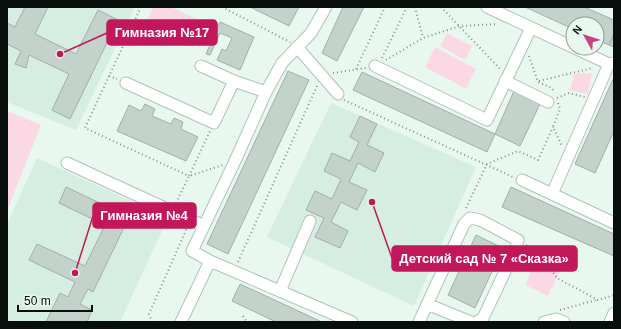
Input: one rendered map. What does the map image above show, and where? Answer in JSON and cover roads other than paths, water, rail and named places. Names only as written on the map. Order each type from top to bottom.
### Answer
[{"type":"lane","points":[[487,7],[611,63],[552,194]]},
{"type":"lane","points":[[324,8],[311,33],[282,63],[266,92],[192,251],[210,261],[352,322]]},
{"type":"lane","points":[[375,66],[487,120],[531,28]]},
{"type":"lane","points":[[298,47],[338,94]]},
{"type":"lane","points":[[201,66],[234,81],[266,92]]},
{"type":"lane","points":[[506,78],[552,100]]},
{"type":"lane","points":[[126,83],[214,123],[234,81]]},
{"type":"lane","points":[[66,163],[204,226]]},
{"type":"lane","points":[[522,180],[614,223]]},
{"type":"lane","points":[[419,322],[464,224],[470,218],[480,220],[518,240],[516,248],[483,318],[477,322]]},
{"type":"lane","points":[[280,291],[310,221]]},
{"type":"lane","points":[[181,322],[210,261]]},
{"type":"lane","points":[[427,304],[471,322]]},
{"type":"lane","points":[[610,322],[614,314]]},
{"type":"lane","points":[[544,322],[556,319],[564,322]]},
{"type":"place","name":"Гимназия №17","points":[[60,54]]},
{"type":"place","name":"Детский сад № 7 «Сказка»","points":[[372,202]]},
{"type":"place","name":"Гимназия №4","points":[[75,273]]}]
